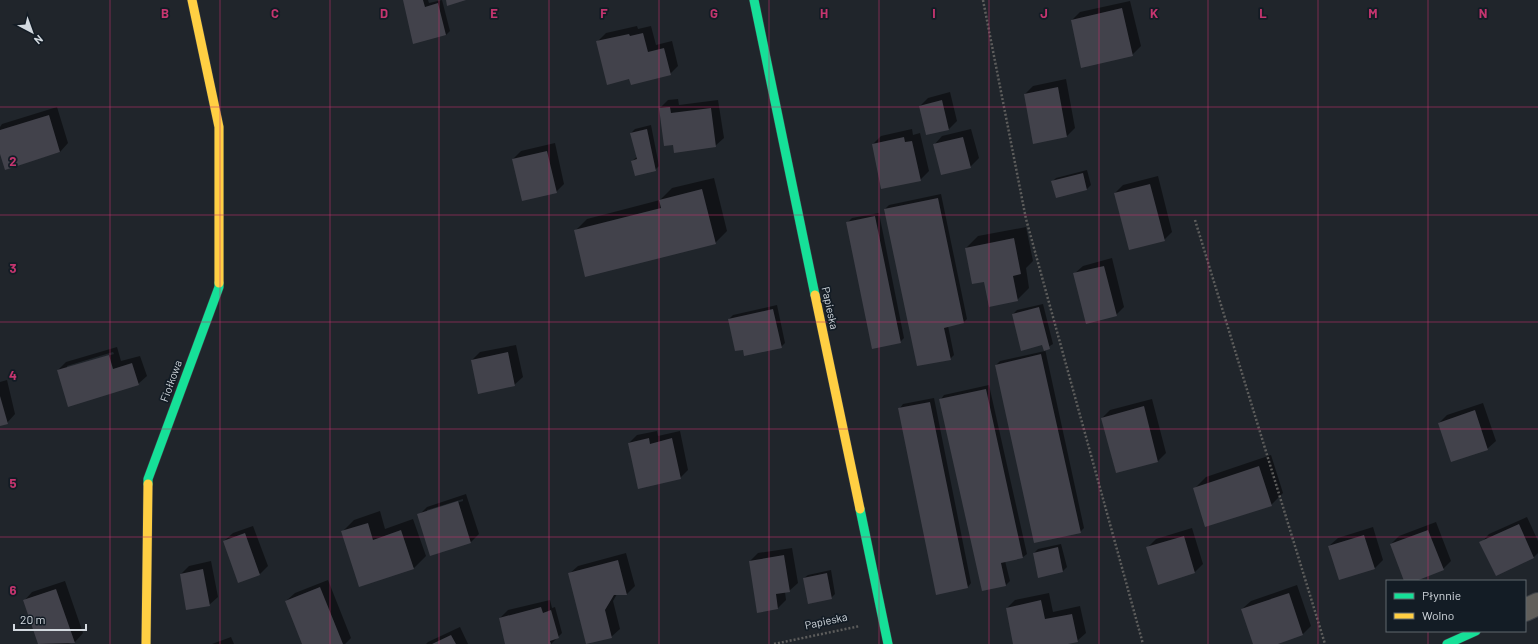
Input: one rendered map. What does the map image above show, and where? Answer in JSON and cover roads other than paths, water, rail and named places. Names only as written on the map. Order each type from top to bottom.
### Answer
[{"type":"street","name":"Fiołkowa","points":[[146,644],[148,478],[219,287],[219,127],[192,0]]},
{"type":"street","name":"Papieska","points":[[754,0],[888,644]]},
{"type":"street","points":[[1526,610],[1538,604]]},
{"type":"street","points":[[1446,644],[1474,632]]}]
